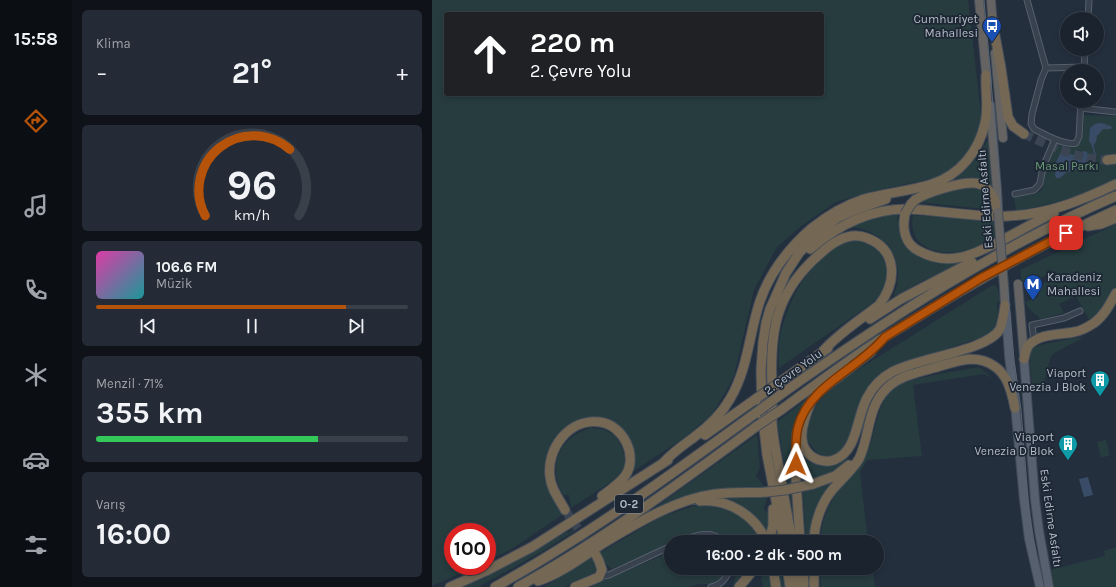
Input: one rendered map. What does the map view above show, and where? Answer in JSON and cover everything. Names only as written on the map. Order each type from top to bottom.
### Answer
[{"type":"highway","name":"Eski Edirne Asfaltı","points":[[979,0],[998,190],[998,212],[1005,305]]},
{"type":"highway","points":[[991,0],[1003,138]]},
{"type":"highway","points":[[992,19],[1008,117],[1014,126],[1024,134]]},
{"type":"highway","points":[[662,463],[673,452],[706,428],[718,416],[730,399],[742,375],[760,300],[771,276],[792,248],[816,224],[848,206],[874,197],[934,183],[954,173],[968,160],[978,145],[986,119],[986,75]]},
{"type":"highway","points":[[998,212],[990,191],[981,185],[975,183],[956,185],[934,191],[915,200],[905,214],[905,235],[912,246],[926,255],[954,258],[966,257],[980,252],[1071,204],[1116,184]]},
{"type":"highway","points":[[769,535],[773,525],[770,478],[762,411],[762,358],[766,323],[781,284],[794,260],[816,235],[837,218],[921,186]]},
{"type":"highway","name":"2. Çevre Yolu","points":[[495,587],[555,552],[603,521],[860,339],[917,302],[1032,236],[1116,196]]},
{"type":"highway","points":[[781,284],[802,256],[825,236],[847,223],[872,214],[905,209],[983,216],[1010,216],[1036,213],[1071,204]]},
{"type":"highway","name":"2. Çevre Yolu","points":[[520,586],[557,565],[616,526],[876,342],[981,278],[1078,227],[1116,210]]},
{"type":"highway","points":[[1078,227],[1094,226],[1116,218]]},
{"type":"highway","points":[[791,535],[772,423],[771,374],[776,324],[789,291],[810,262],[840,239],[855,236],[872,240],[884,250],[891,265],[892,274],[889,288],[878,305],[830,342],[823,351]]},
{"type":"highway","points":[[450,587],[520,554],[545,539],[685,449],[823,351],[901,299],[999,248],[1032,236]]},
{"type":"highway","name":"Eski Edirne Asfaltı","points":[[1018,284],[1024,359]]},
{"type":"highway","points":[[1024,359],[1028,347],[1034,341],[1044,337],[1074,332],[1094,323],[1103,314],[1116,293]]},
{"type":"highway","points":[[811,402],[803,423],[801,439],[803,446],[807,452],[818,460],[831,461],[845,454],[850,445],[867,399],[872,390],[885,376],[903,367],[987,341],[1000,329],[1005,305]]},
{"type":"highway","points":[[800,535],[796,481],[796,438],[797,429],[802,415],[811,402],[825,387],[877,347],[885,337]]},
{"type":"highway","points":[[815,535],[817,520],[826,500],[832,490],[853,468],[859,458],[876,402],[886,389],[901,378],[962,360],[977,358],[990,363],[999,370],[1006,379],[1015,408]]},
{"type":"highway","points":[[565,510],[552,486],[550,478],[549,466],[554,447],[565,434],[580,424],[600,422],[609,425],[616,429],[625,440],[630,456],[630,465],[625,476],[619,483],[592,504],[579,517]]},
{"type":"highway","points":[[520,586],[550,576],[652,516],[681,504],[715,494],[785,490],[813,484],[835,476],[854,459],[864,442]]},
{"type":"highway","points":[[770,478],[783,535]]},
{"type":"highway","points":[[681,504],[708,501],[728,504],[751,519],[764,535]]},
{"type":"highway","points":[[575,587],[599,577],[602,570],[596,555]]},
{"type":"highway","points":[[739,587],[749,575]]},
{"type":"highway","points":[[774,575],[776,587]]},
{"type":"highway","points":[[788,575],[790,587]]},
{"type":"highway","points":[[797,575],[799,587]]},
{"type":"highway","points":[[803,575],[805,587]]},
{"type":"highway","points":[[814,575],[814,587]]},
{"type":"main road","name":"Eski Edirne Asfaltı","points":[[1005,305],[1009,356],[1029,539],[1034,563],[1044,587]]},
{"type":"main road","name":"Eski Edirne Asfaltı","points":[[1024,359],[1033,480],[1044,561],[1044,587]]},
{"type":"main road","points":[[1034,563],[1038,564],[1044,561]]},
{"type":"street","points":[[1027,0],[1046,68],[1041,80],[1032,114],[1031,124],[1034,130],[1069,144],[1076,142],[1079,137],[1080,108],[1116,112]]},
{"type":"street","points":[[1088,12],[1089,0]]},
{"type":"street","points":[[1046,68],[1060,68]]},
{"type":"street","points":[[1015,194],[1034,190],[1038,186],[1043,167],[1056,139]]},
{"type":"street","points":[[1034,341],[1032,325],[1064,318],[1080,311]]},
{"type":"street","points":[[599,577],[609,575],[664,549]]},
{"type":"street","points":[[711,587],[716,586],[725,580],[728,575]]},
{"type":"green space","points":[[432,0],[968,0],[982,123],[973,145],[960,162],[939,177],[873,191],[836,202],[800,227],[777,247],[754,290],[734,376],[711,415],[681,440],[632,472],[635,457],[634,448],[623,430],[614,423],[608,420],[595,418],[583,419],[571,424],[561,432],[553,442],[547,454],[544,467],[546,484],[562,515],[510,550],[496,557],[496,523],[444,523],[444,575],[456,575],[432,586]]},
{"type":"green space","name":"Masal Parkı","points":[[1084,115],[1116,116],[1116,155],[1106,157],[1116,162],[1116,180],[1067,199],[1016,211],[1014,197],[1035,194],[1042,190],[1044,175],[1054,149],[1057,146],[1070,147],[1079,144],[1083,135]]},
{"type":"green space","points":[[988,139],[992,186],[987,182],[974,177],[954,180],[974,161]]},
{"type":"green space","points":[[972,186],[981,189],[987,194],[993,210],[919,202],[924,199]]},
{"type":"green space","points":[[898,214],[897,221],[899,222],[900,235],[904,245],[911,251],[928,258],[961,261],[961,263],[926,279],[893,297],[898,281],[898,268],[891,250],[878,237],[870,232],[851,227],[862,222]]},
{"type":"green space","points":[[913,215],[994,222],[995,237],[968,250],[958,252],[940,252],[924,246],[918,240],[912,225]]},
{"type":"green space","points":[[1116,224],[1116,285],[1099,313],[1090,321],[1076,296],[1059,304],[1064,313],[1041,319],[1029,309],[1025,302],[1039,296],[1037,292],[1028,295],[1026,291],[1055,279],[1050,269],[1047,271],[1048,274],[1023,288],[1020,270]]},
{"type":"green space","points":[[855,240],[871,244],[882,257],[887,270],[887,277],[882,291],[872,303],[779,368],[780,337],[789,308],[796,292],[815,265],[827,254],[840,245]]},
{"type":"green space","points":[[993,285],[997,287],[1001,301],[997,303],[998,315],[996,325],[992,332],[980,338],[904,362],[889,369],[853,429],[846,444],[841,450],[829,456],[816,452],[808,441],[807,435],[809,423],[817,403],[828,392],[848,376]]},
{"type":"green space","points":[[1082,337],[1051,356],[1042,389],[1033,390],[1030,371],[1030,355],[1033,349],[1042,344]]},
{"type":"green space","points":[[979,367],[993,379],[984,374],[913,385],[922,456],[867,460],[860,472],[867,535],[821,535],[823,522],[831,503],[838,491],[866,455],[883,402],[888,394],[901,384],[934,375]]},
{"type":"green space","points":[[808,398],[798,415],[792,434],[795,513],[793,513],[777,422]]},
{"type":"green space","points":[[591,428],[607,431],[617,438],[623,451],[624,466],[617,477],[611,482],[571,508],[569,495],[563,495],[558,484],[556,463],[559,454],[571,438],[580,432]]},
{"type":"green space","points":[[757,435],[760,467],[756,476],[766,489],[739,490],[649,512]]},
{"type":"green space","points":[[1106,440],[1110,455],[1101,458],[1097,442]]},
{"type":"green space","points":[[801,457],[815,464],[825,466],[834,465],[847,458],[849,459],[828,474],[804,482]]},
{"type":"green space","points":[[835,482],[813,535],[806,535],[803,492]]},
{"type":"green space","points":[[767,497],[764,509],[767,512],[769,520],[766,532],[759,522],[744,508],[721,498]]},
{"type":"green space","points":[[694,506],[725,509],[738,515],[757,535],[722,535],[706,530],[689,535],[664,535],[664,546],[652,552],[612,569],[605,563],[600,553],[660,517]]},
{"type":"green space","points":[[574,530],[543,551],[478,587],[462,587],[488,575],[496,575],[496,571],[567,532],[568,533]]},
{"type":"green space","points":[[1116,547],[1116,587],[1053,587],[1050,570],[1105,556],[1104,551]]},
{"type":"green space","points":[[664,555],[664,575],[724,575],[721,580],[712,584],[698,584],[688,587],[585,587]]},
{"type":"green space","points":[[591,557],[596,569],[594,573],[565,587],[544,587]]},
{"type":"green space","points":[[736,575],[741,575],[732,587]]},
{"type":"green space","points":[[763,575],[769,575],[771,587],[764,587],[761,579]]},
{"type":"green space","points":[[778,575],[782,575],[784,587],[780,587]]},
{"type":"green space","points":[[820,575],[874,575],[875,587],[821,587]]},
{"type":"water","points":[[1100,123],[1112,127],[1111,129],[1103,129],[1097,136],[1094,144],[1096,154],[1095,158],[1088,160],[1080,169],[1067,172],[1060,178],[1056,178],[1056,162],[1060,154],[1075,155],[1084,151],[1087,152],[1089,158],[1094,156],[1093,148],[1089,141],[1090,128],[1095,124]]},
{"type":"water","points":[[1088,477],[1093,495],[1084,497],[1079,479]]},
{"type":"tunnel","points":[[1024,134],[1075,154],[1107,160]]},
{"type":"tunnel","points":[[565,510],[593,550]]},
{"type":"tram line","points":[[984,0],[1014,360],[1021,410],[1029,512],[1036,554]]},
{"type":"place","name":"Cumhuriyet Mahallesi","points":[[992,43]]},
{"type":"place","name":"Karadeniz Mahallesi","points":[[1033,301]]},
{"type":"place","name":"Viaport Venezia J Blok","points":[[1100,397]]},
{"type":"place","name":"Viaport Venezia D Blok","points":[[1068,461]]},
{"type":"route","points":[[796,464],[797,429],[802,415],[817,394],[825,387],[877,347],[885,337],[981,278],[1066,233]]}]
